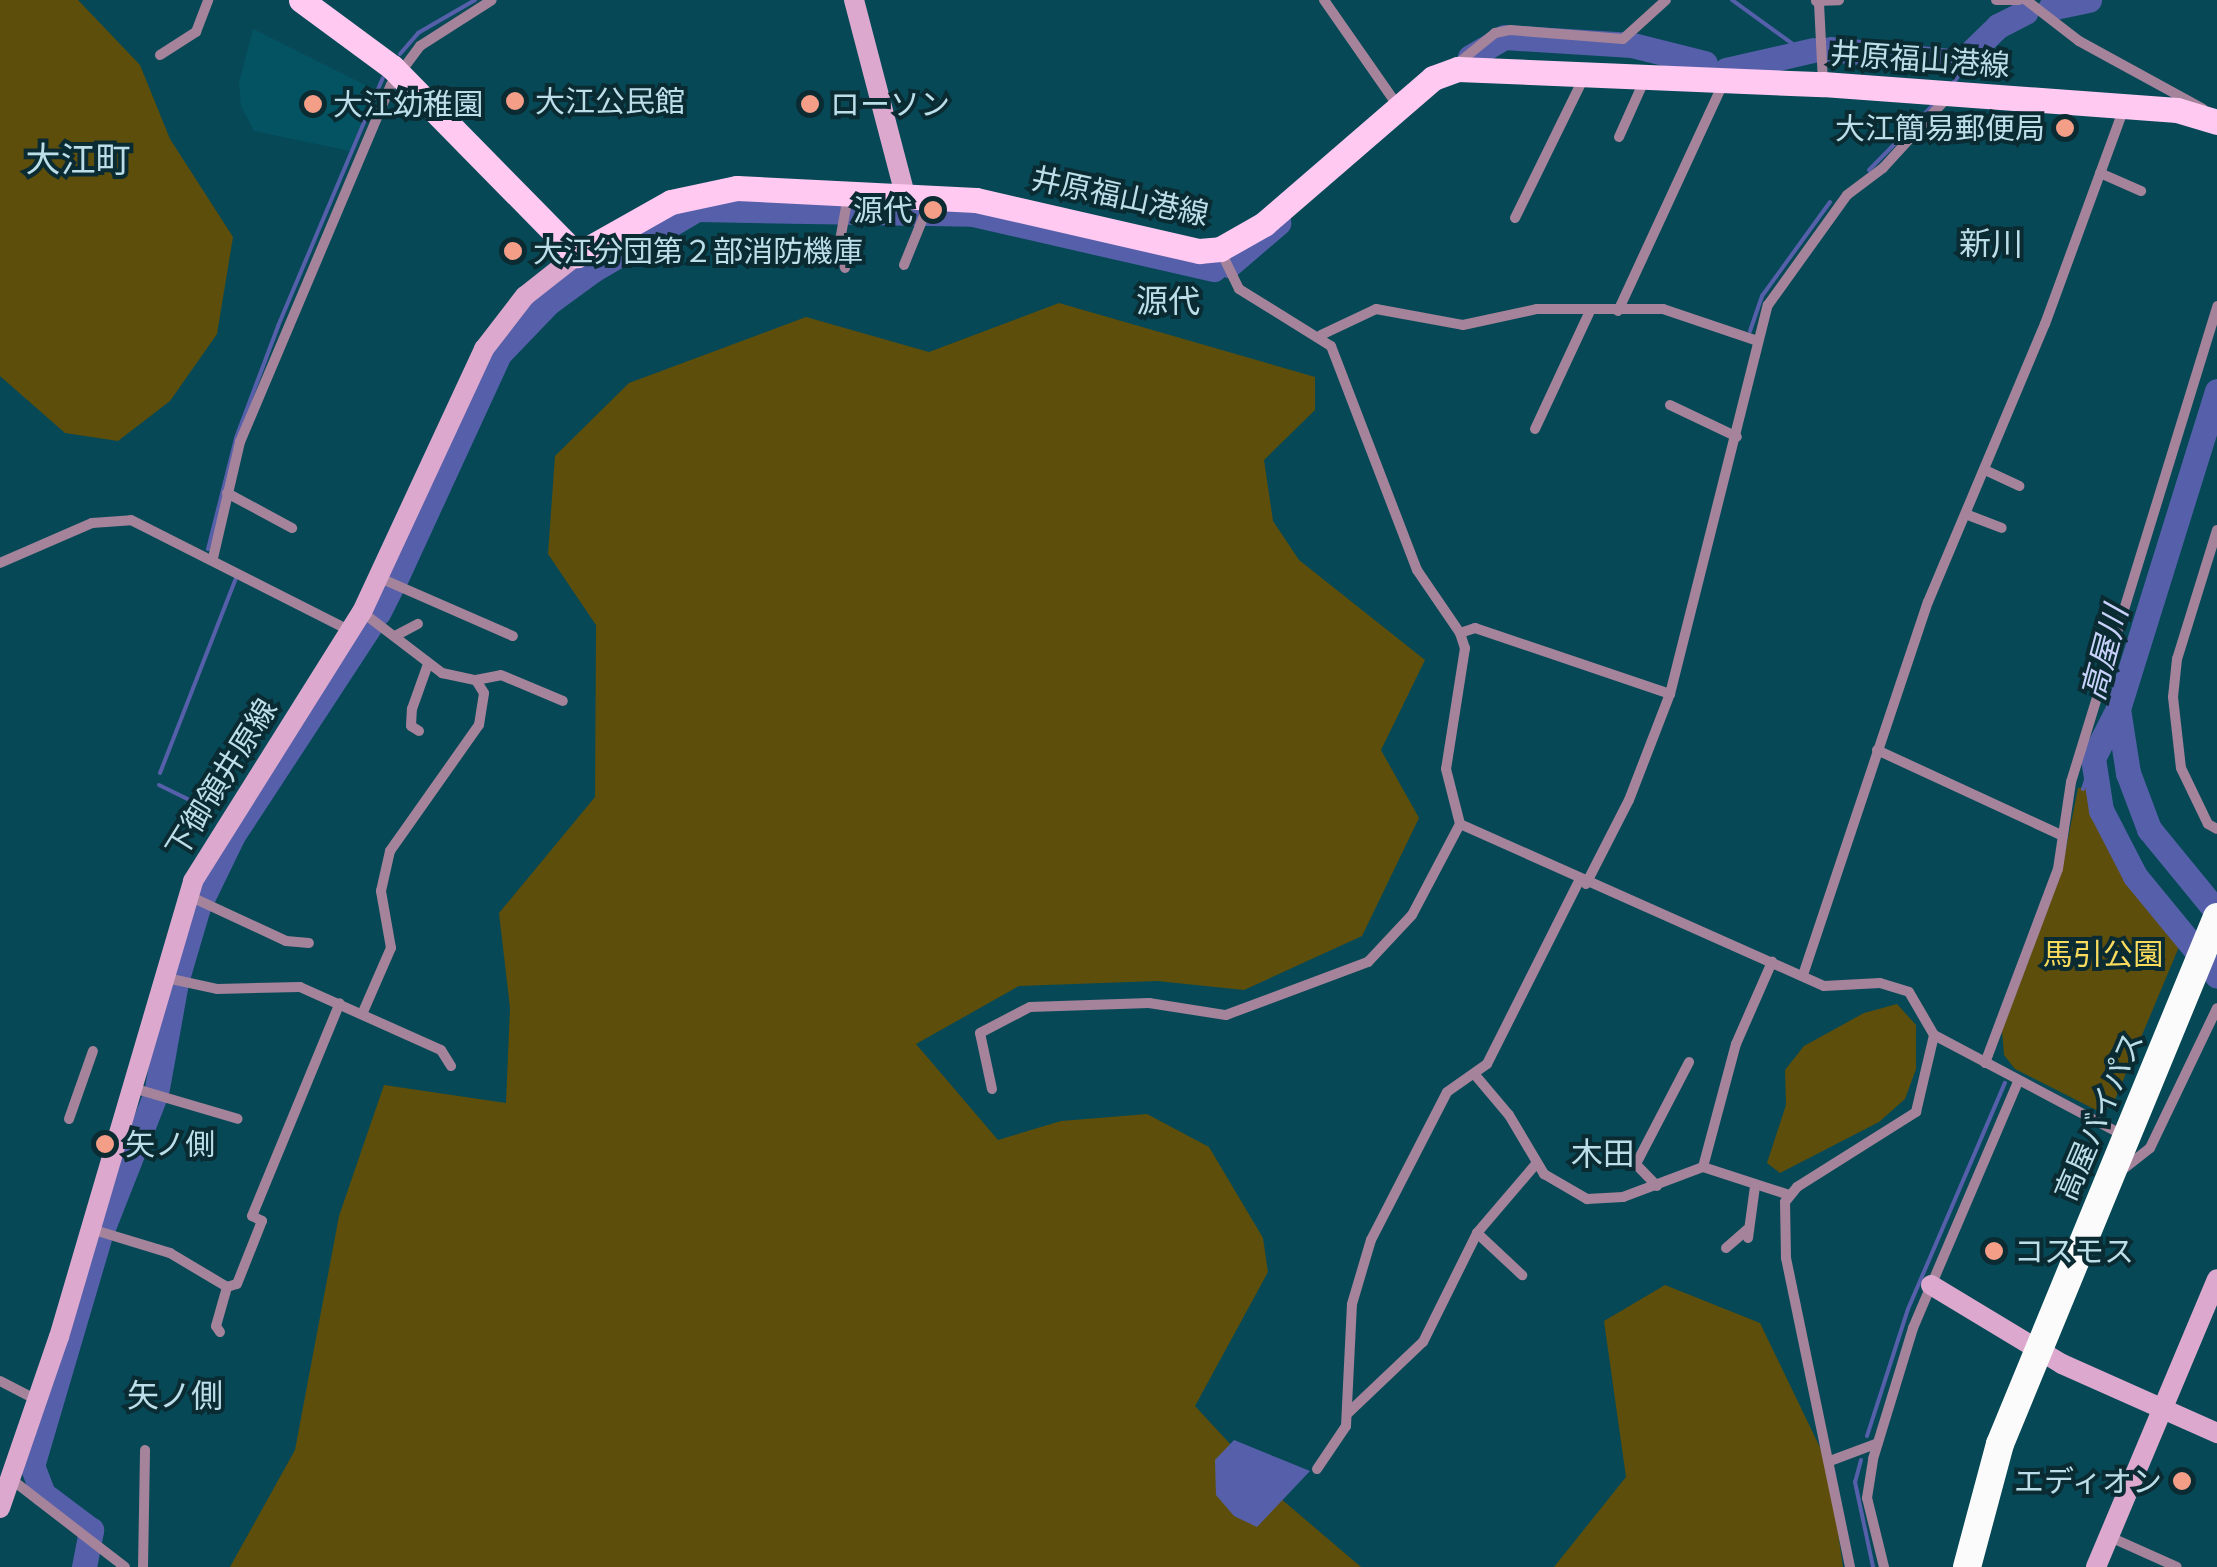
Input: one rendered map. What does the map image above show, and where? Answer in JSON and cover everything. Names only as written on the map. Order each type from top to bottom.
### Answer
[{"type":"highway","name":"高屋バイパス","points":[[1967,1567],[1983,1493],[2107,1179],[2217,917]]},
{"type":"main road","points":[[303,0],[398,73],[576,255]]},
{"type":"main road","points":[[854,0],[922,204]]},
{"type":"main road","name":"井原福山港線","points":[[576,255],[638,218],[697,194],[737,188],[846,206],[976,200],[1199,251],[1220,249],[1264,224],[1398,106],[1455,69],[1823,84],[2177,110],[2216,121]]},
{"type":"main road","name":"下御領井原線","points":[[0,1508],[38,1400],[161,976],[224,824],[362,612],[484,349],[515,307],[576,255]]},
{"type":"main road","points":[[2096,1567],[2217,1278]]},
{"type":"main road","points":[[1931,1285],[2038,1351],[2217,1432]]},
{"type":"street","points":[[160,54],[196,32],[208,0]]},
{"type":"street","points":[[213,558],[227,492],[282,330],[398,73],[444,27],[492,0]]},
{"type":"street","points":[[1324,0],[1398,106]]},
{"type":"street","points":[[1455,69],[1468,51],[1510,30],[1623,38],[1666,0]]},
{"type":"street","points":[[1823,84],[1817,2],[1839,0]]},
{"type":"street","points":[[1996,0],[2023,0],[2079,40],[2170,88],[2216,121]]},
{"type":"street","points":[[1515,218],[1586,74]]},
{"type":"street","points":[[1619,138],[1645,78]]},
{"type":"street","points":[[1618,311],[1724,82]]},
{"type":"street","points":[[1317,1469],[1344,1436],[1352,1304],[1363,1261],[1447,1092],[1476,1076],[1628,800],[1670,694],[1768,305],[1830,215],[1952,94]]},
{"type":"street","points":[[1804,975],[1928,602],[1968,515],[2124,107]]},
{"type":"street","points":[[2100,173],[2141,190]]},
{"type":"street","points":[[904,265],[922,204]]},
{"type":"street","points":[[845,268],[839,246],[846,206]]},
{"type":"street","points":[[992,1089],[980,1033],[1030,1007],[1149,1002],[1226,1015],[1368,962],[1412,915],[1460,824],[1446,770],[1465,648],[1460,634],[1416,570],[1338,358],[1320,335],[1239,289],[1220,249]]},
{"type":"street","points":[[1985,1063],[2054,882],[2071,782],[2217,306]]},
{"type":"street","points":[[1320,335],[1376,308],[1463,325],[1537,308],[1663,309],[1758,341]]},
{"type":"street","points":[[1535,429],[1590,311]]},
{"type":"street","points":[[1670,405],[1737,437]]},
{"type":"street","points":[[1985,470],[2020,486]]},
{"type":"street","points":[[227,492],[292,528]]},
{"type":"street","points":[[1968,515],[2002,528]]},
{"type":"street","points":[[0,563],[115,518],[213,558],[351,631]]},
{"type":"street","points":[[2217,530],[2177,659],[2173,697],[2182,768],[2208,824],[2217,829]]},
{"type":"street","points":[[380,578],[512,636]]},
{"type":"street","points":[[362,612],[428,664],[476,680],[502,675],[563,701]]},
{"type":"street","points":[[394,636],[418,624]]},
{"type":"street","points":[[1460,634],[1475,628],[1670,694]]},
{"type":"street","points":[[419,732],[411,726],[412,709],[428,664]]},
{"type":"street","points":[[363,1012],[391,948],[381,891],[386,861],[478,725],[484,693],[476,680]]},
{"type":"street","points":[[1877,750],[2061,835]]},
{"type":"street","points":[[1460,824],[1824,986],[1880,983],[1908,992],[1934,1036],[2125,1136]]},
{"type":"street","points":[[196,898],[286,941],[308,943]]},
{"type":"street","points":[[1702,1167],[1736,1044],[1772,962]]},
{"type":"street","points":[[161,976],[217,989],[300,986],[441,1050],[451,1066]]},
{"type":"street","points":[[89,1229],[170,1254],[228,1287],[237,1284],[262,1221],[252,1216],[340,1003]]},
{"type":"street","points":[[2107,1179],[2150,1148],[2217,1008]]},
{"type":"street","points":[[1476,1076],[1509,1115],[1536,1164],[1602,1202],[1657,1186],[1702,1167],[1789,1195],[1916,1112],[1934,1036]]},
{"type":"street","points":[[69,1119],[93,1051]]},
{"type":"street","points":[[1657,1186],[1636,1164],[1689,1062]]},
{"type":"street","points":[[1884,1567],[1867,1498],[1878,1443],[1931,1285],[2018,1082]]},
{"type":"street","points":[[131,1087],[238,1118]]},
{"type":"street","points":[[1347,1414],[1423,1342],[1477,1232],[1536,1164]]},
{"type":"street","points":[[1726,1248],[1748,1234],[1755,1186]]},
{"type":"street","points":[[1789,1195],[1786,1258],[1850,1567]]},
{"type":"street","points":[[1477,1232],[1522,1275]]},
{"type":"street","points":[[220,1332],[216,1326],[228,1287]]},
{"type":"street","points":[[0,1381],[38,1400]]},
{"type":"street","points":[[1830,1461],[1878,1443]]},
{"type":"street","points":[[11,1480],[126,1567],[143,1561],[145,1450]]},
{"type":"street","points":[[2110,1537],[2177,1567]]},
{"type":"shaded area","points":[[253,29],[375,90],[350,151],[254,131],[241,106],[239,83]]},
{"type":"green space","points":[[0,0],[78,0],[140,65],[170,139],[233,237],[217,334],[170,401],[118,441],[65,433],[0,376]]},
{"type":"green space","points":[[1059,303],[1315,377],[1315,410],[1264,460],[1273,521],[1299,560],[1425,660],[1381,750],[1419,818],[1362,936],[1244,990],[1157,981],[1019,986],[916,1044],[998,1140],[1061,1121],[1147,1114],[1209,1147],[1263,1238],[1268,1272],[1195,1406],[1280,1498],[1361,1567],[230,1567],[295,1450],[339,1216],[384,1085],[506,1103],[510,1008],[499,913],[595,797],[596,625],[548,554],[555,456],[629,383],[806,317],[929,352]]},
{"type":"green space","name":"馬引公園","points":[[2090,786],[2094,816],[2115,860],[2181,942],[2114,1102],[2102,1113],[2015,1069],[2004,1055],[2002,1031],[2061,874],[2078,788]]},
{"type":"green space","points":[[1897,1004],[1916,1025],[1916,1069],[1905,1099],[1879,1122],[1780,1173],[1767,1163],[1786,1105],[1785,1070],[1804,1046],[1864,1013]]},
{"type":"green space","points":[[1665,1285],[1760,1323],[1828,1464],[1843,1567],[1554,1567],[1626,1477],[1604,1321]]},
{"type":"water","points":[[1234,1440],[1310,1471],[1257,1527],[1234,1516],[1216,1495],[1215,1460]]},
{"type":"waterway","points":[[400,54],[418,33],[475,0]]},
{"type":"waterway","points":[[1732,0],[1801,50]]},
{"type":"waterway","points":[[2050,8],[2089,0]]},
{"type":"waterway","points":[[1830,49],[1961,62],[1998,26],[2026,12]]},
{"type":"waterway","points":[[1470,57],[1504,37],[1632,45],[1705,63]]},
{"type":"waterway","points":[[1726,70],[1813,50]]},
{"type":"waterway","points":[[1954,82],[1970,60]]},
{"type":"waterway","points":[[208,549],[236,438],[278,326],[383,78]]},
{"type":"waterway","points":[[1869,170],[1933,105]]},
{"type":"waterway","points":[[1750,331],[1762,296],[1830,202]]},
{"type":"waterway","points":[[396,578],[499,354],[548,303],[593,270],[697,209],[973,214],[1214,269]]},
{"type":"waterway","points":[[1229,265],[1278,223]]},
{"type":"waterway","name":"高屋川","points":[[2217,391],[2118,709],[2128,773],[2149,829],[2217,912]]},
{"type":"waterway","points":[[160,773],[236,578]]},
{"type":"waterway","points":[[378,613],[391,588]]},
{"type":"waterway","points":[[178,975],[198,907],[233,835],[371,624]]},
{"type":"waterway","points":[[2118,709],[2093,758],[2101,810],[2135,876],[2217,976]]},
{"type":"waterway","points":[[2083,789],[2093,758]]},
{"type":"waterway","points":[[159,785],[206,808]]},
{"type":"waterway","points":[[157,1088],[175,988]]},
{"type":"waterway","points":[[1867,1436],[1908,1309],[2005,1083]]},
{"type":"waterway","points":[[104,1225],[154,1098]]},
{"type":"waterway","points":[[84,1567],[91,1530],[43,1494],[32,1466],[99,1239]]},
{"type":"waterway","points":[[1861,1460],[1855,1482],[1873,1567]]},
{"type":"place","name":"大江公民館","points":[[515,101]]},
{"type":"place","name":"大江幼稚園","points":[[313,104]]},
{"type":"place","name":"ローソン","points":[[810,104]]},
{"type":"place","name":"大江簡易郵便局","points":[[2065,128]]},
{"type":"place","name":"源代","points":[[933,210]]},
{"type":"place","name":"大江分団第２部消防機庫","points":[[513,251]]},
{"type":"place","name":"矢ノ側","points":[[105,1144]]},
{"type":"place","name":"コスモス","points":[[1994,1251]]},
{"type":"place","name":"エディオン","points":[[2182,1481]]},
{"type":"district","name":"大江町","points":[[78,159]]},
{"type":"district","name":"新川","points":[[1991,243]]},
{"type":"district","name":"源代","points":[[1168,300]]},
{"type":"district","name":"木田","points":[[1603,1153]]},
{"type":"district","name":"矢ノ側","points":[[175,1395]]}]
